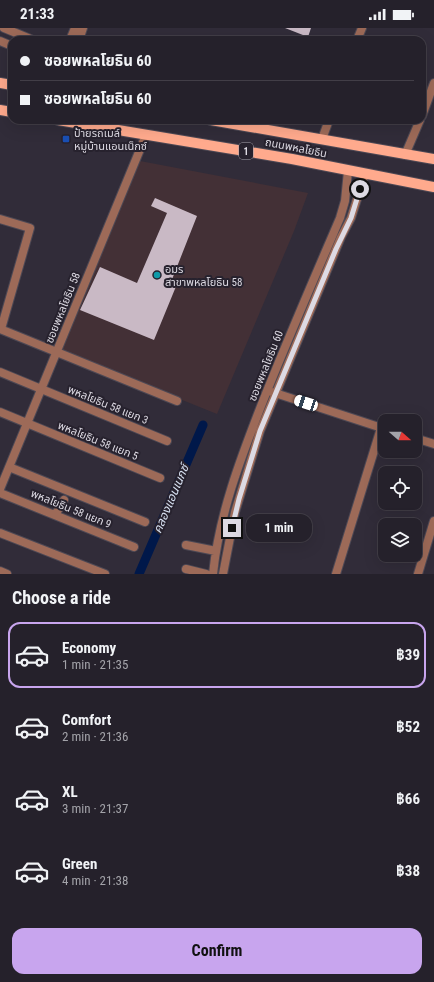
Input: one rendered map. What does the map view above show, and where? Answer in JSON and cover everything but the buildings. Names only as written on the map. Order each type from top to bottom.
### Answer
[{"type":"main road","name":"ถนนพหลโยธิน","points":[[81,124],[292,159],[434,187]]},
{"type":"main road","name":"ถนนพหลโยธิน","points":[[234,124],[434,160]]},
{"type":"street","points":[[4,28],[23,36]]},
{"type":"street","points":[[426,105],[434,83]]},
{"type":"street","points":[[322,139],[328,124]]},
{"type":"street","points":[[405,155],[418,124]]},
{"type":"street","name":"ซอยพหลโยธิน 58","points":[[0,489],[146,135]]},
{"type":"street","name":"ซอยพหลโยธิน 60","points":[[213,574],[216,551],[234,476],[267,390],[340,218],[345,201],[348,170]]},
{"type":"street","name":"ซอยพหลโยธิน 60","points":[[223,574],[235,512],[260,431],[283,374],[351,218],[365,174]]},
{"type":"street","points":[[0,219],[30,228],[0,329],[177,401]]},
{"type":"street","points":[[275,371],[283,374]]},
{"type":"street","name":"พหลโยธิน 58 แยก 3","points":[[0,372],[167,441]]},
{"type":"street","points":[[267,390],[378,426]]},
{"type":"street","name":"พหลโยธิน 58 แยก 5","points":[[0,412],[160,478]]},
{"type":"street","points":[[422,440],[434,444]]},
{"type":"street","points":[[336,574],[378,444]]},
{"type":"street","points":[[9,467],[145,522]]},
{"type":"street","name":"พหลโยธิน 58 แยก 9","points":[[0,492],[134,547]]},
{"type":"street","points":[[55,515],[64,500]]},
{"type":"street","points":[[418,574],[434,521]]},
{"type":"street","points":[[0,533],[105,574]]},
{"type":"street","points":[[186,545],[216,551]]},
{"type":"street","points":[[186,569],[206,574]]},
{"type":"street","points":[[0,571],[8,574]]},
{"type":"shaded area","points":[[140,161],[308,193],[294,231],[217,414],[61,351]]},
{"type":"waterway","name":"คลองแอนเนกซ์","points":[[139,574],[203,425]]},
{"type":"place","name":"ป้ายรถเมล์ หมู่บ้านแอนเน็กซ์","points":[[66,139]]},
{"type":"place","name":"อมร สาขาพหลโยธิน 58","points":[[157,275]]},
{"type":"route","points":[[232,528],[235,512],[260,431],[336,249],[351,218],[360,189]]}]
